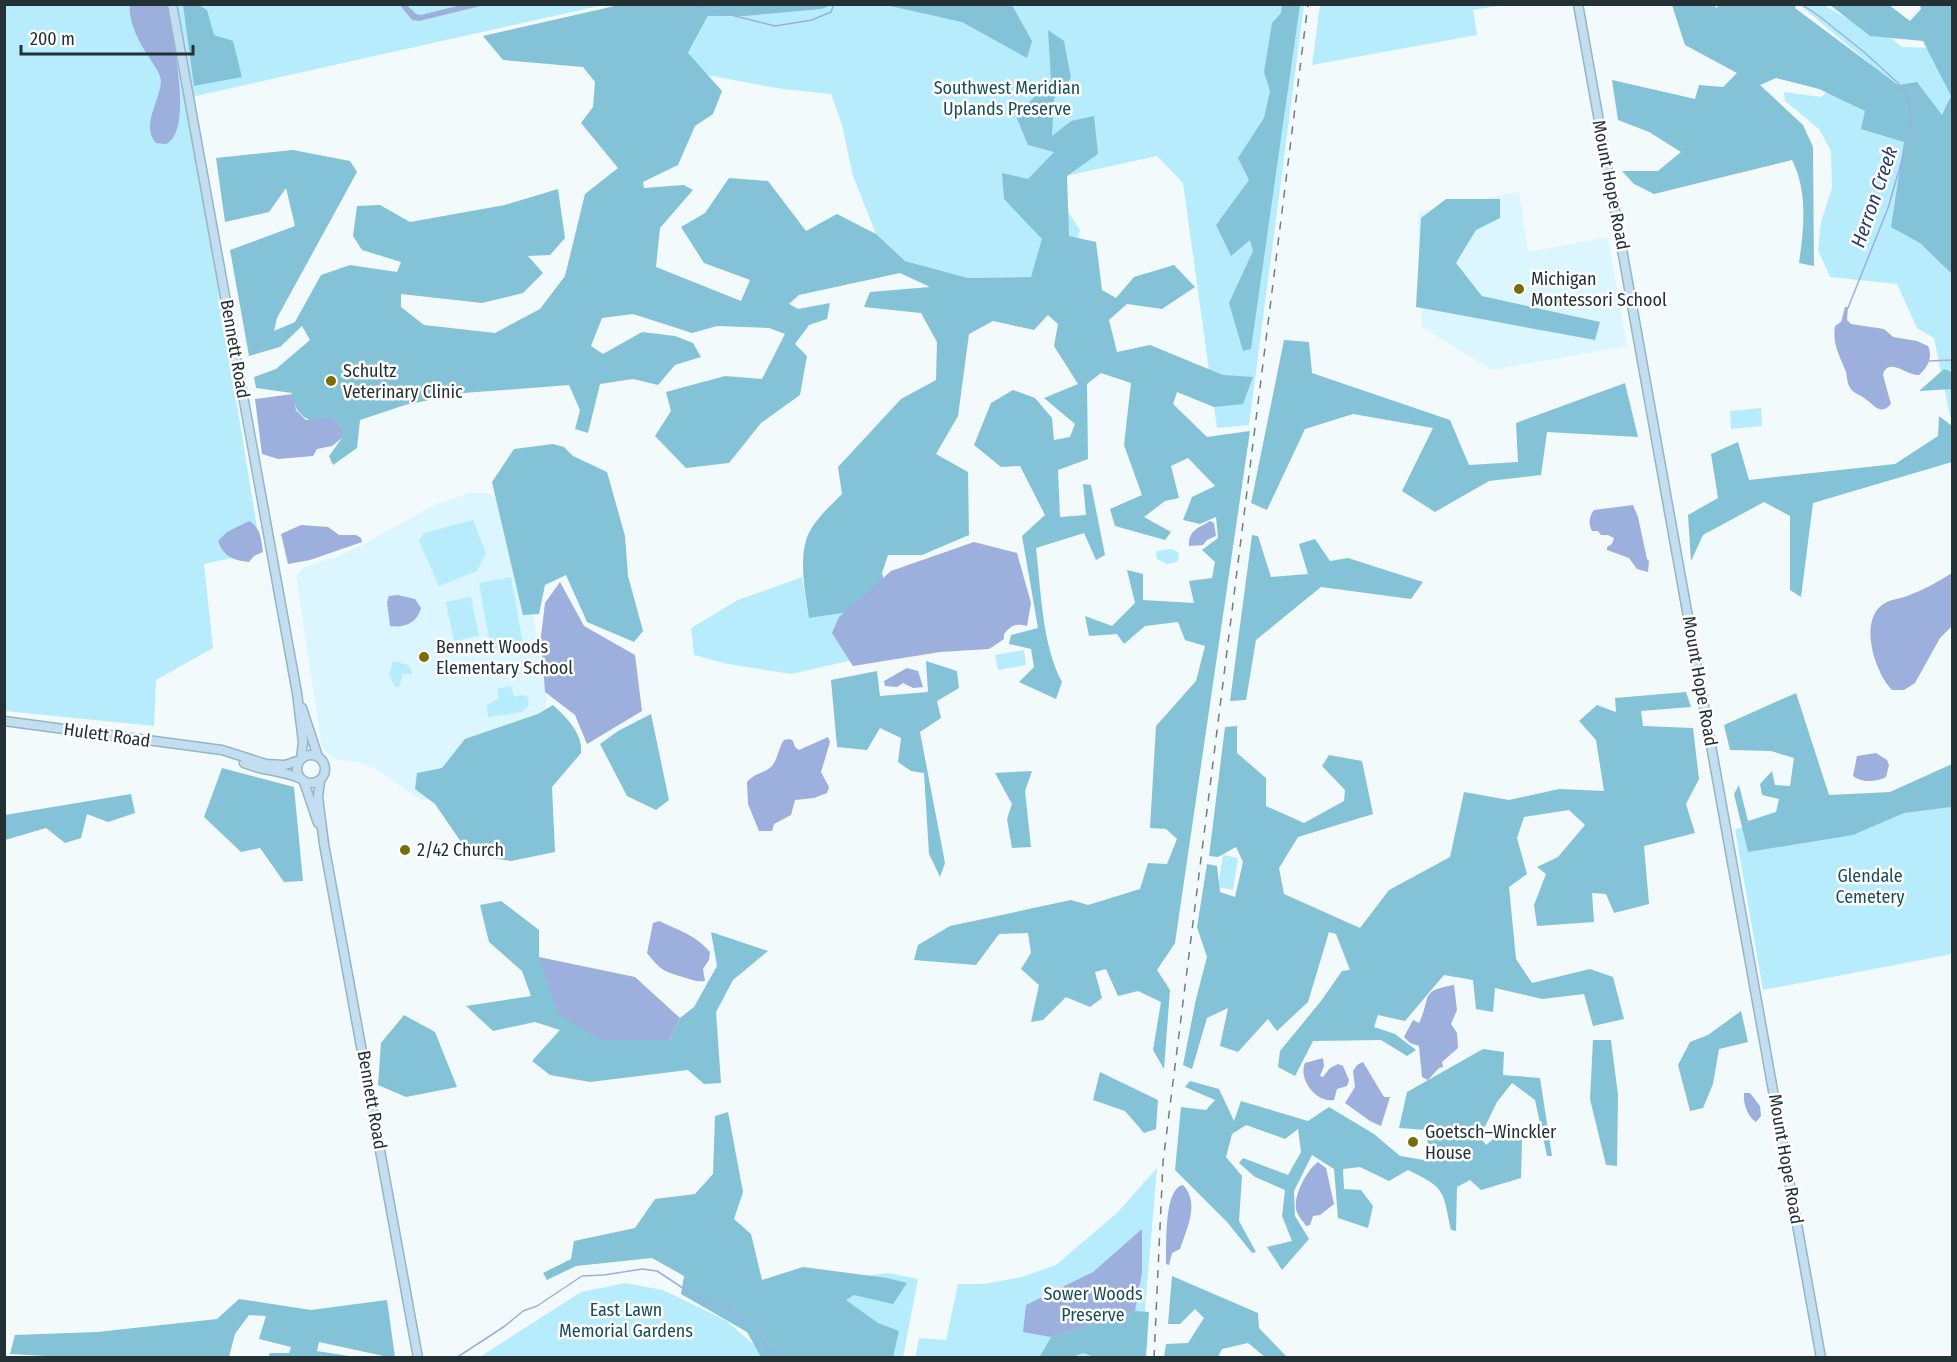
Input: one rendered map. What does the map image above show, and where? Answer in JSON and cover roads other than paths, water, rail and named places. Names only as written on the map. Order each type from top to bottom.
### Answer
[{"type":"street","name":"Bennett Road","points":[[172,4],[297,693],[303,742],[300,760]]},
{"type":"street","name":"Mount Hope Road","points":[[1578,4],[1821,1358]]},
{"type":"street","name":"Bennett Road","points":[[297,693],[318,757]]},
{"type":"street","name":"Hulett Road","points":[[4,721],[222,750],[266,764],[285,765],[300,760]]},
{"type":"street","name":"Hulett Road","points":[[210,749],[254,767],[287,773],[302,780]]},
{"type":"street","points":[[311,755],[318,757],[325,768],[324,775],[312,784],[302,780],[297,767],[300,760],[311,755]]},
{"type":"street","name":"Bennett Road","points":[[302,780],[324,844]]},
{"type":"street","name":"Bennett Road","points":[[320,780],[318,797],[324,844],[418,1358]]},
{"type":"waterway","name":"Herron Creek","points":[[687,4],[775,26],[812,20],[831,12],[834,4]]},
{"type":"waterway","name":"Herron Creek","points":[[1801,4],[1864,52],[1898,83],[1909,99],[1911,129],[1888,208],[1848,308]]},
{"type":"waterway","name":"Herron Creek","points":[[1929,361],[1952,360]]},
{"type":"waterway","points":[[456,1358],[505,1326],[523,1311],[537,1306],[582,1276],[642,1269],[657,1271],[704,1302],[730,1311],[755,1326],[773,1358]]},
{"type":"railway","points":[[1154,1358],[1163,1162],[1308,4]]},
{"type":"place","name":"Michigan Montessori School","points":[[1519,289]]},
{"type":"place","name":"Schultz Veterinary Clinic","points":[[331,381]]},
{"type":"place","name":"Bennett Woods Elementary School","points":[[424,657]]},
{"type":"place","name":"2/42 Church","points":[[405,850]]},
{"type":"place","name":"Goetsch–Winckler House","points":[[1413,1142]]},
{"type":"park label","name":"Southwest Meridian Uplands Preserve","points":[[1007,98]]},
{"type":"park label","name":"Glendale Cemetery","points":[[1870,886]]},
{"type":"park label","name":"Sower Woods Preserve","points":[[1093,1304]]},
{"type":"park label","name":"East Lawn Memorial Gardens","points":[[626,1320]]}]
